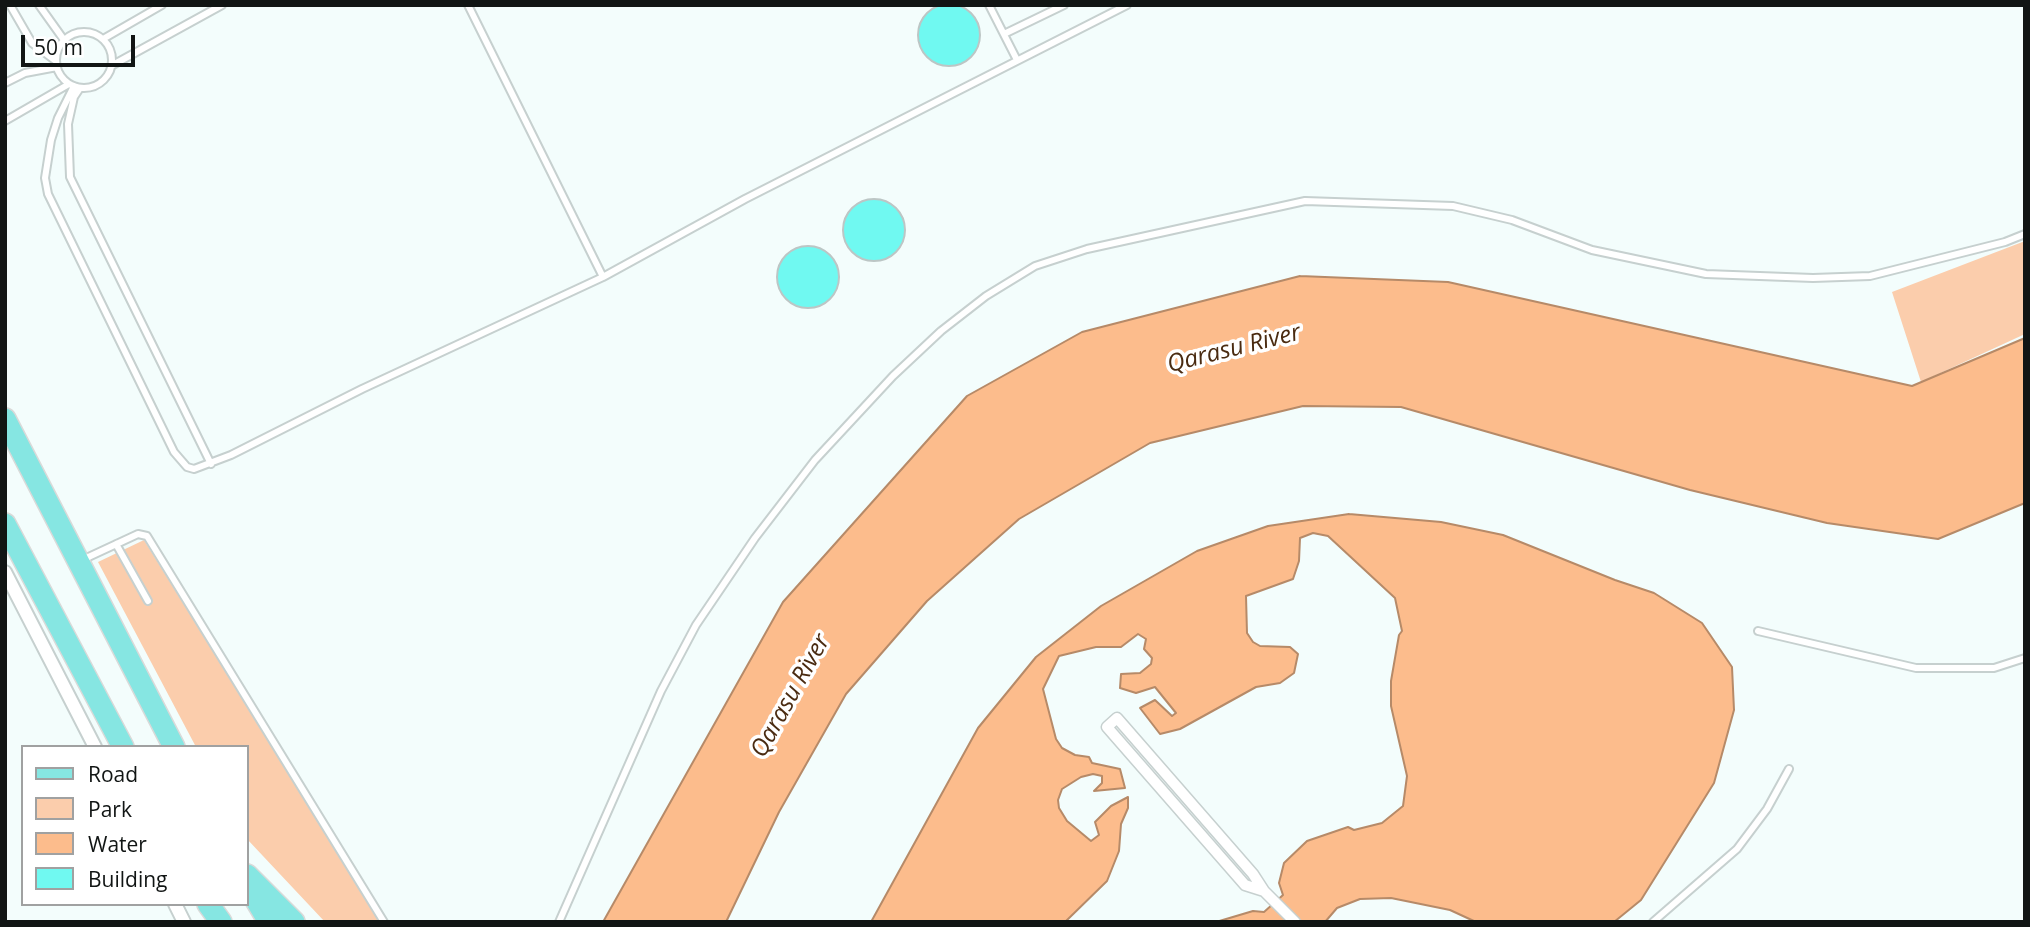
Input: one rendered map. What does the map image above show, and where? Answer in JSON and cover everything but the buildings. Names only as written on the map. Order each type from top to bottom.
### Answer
[{"type":"main road","points":[[5,419],[173,745]]},
{"type":"main road","points":[[5,524],[122,745]]},
{"type":"main road","points":[[248,876],[294,922]]},
{"type":"main road","points":[[248,887],[269,922]]},
{"type":"main road","points":[[209,906],[221,922]]},
{"type":"street","points":[[5,572],[94,745]]},
{"type":"street","points":[[1264,891],[1245,885],[1107,727],[1117,718],[1253,874],[1264,891],[1295,922]]},
{"type":"lane","points":[[10,5],[32,43],[56,64],[74,86],[68,124],[70,177],[211,464]]},
{"type":"lane","points":[[39,5],[64,40]]},
{"type":"lane","points":[[103,40],[162,5]]},
{"type":"lane","points":[[5,121],[74,86],[100,83],[111,66],[222,5]]},
{"type":"lane","points":[[467,5],[603,276]]},
{"type":"lane","points":[[989,5],[1017,61]]},
{"type":"lane","points":[[1004,34],[1064,5]]},
{"type":"lane","points":[[74,86],[58,118],[51,140],[45,178],[48,194],[174,452],[187,467],[211,464],[603,276],[745,199],[1127,5]]},
{"type":"lane","points":[[56,64],[64,40],[71,35],[88,32],[103,40],[110,51],[111,66]]},
{"type":"lane","points":[[5,83],[24,73],[56,64]]},
{"type":"lane","points":[[559,922],[667,680],[696,625],[755,538],[814,460],[893,376],[941,331],[986,296],[1035,266],[1087,249],[1305,201],[1452,206],[1512,220],[1592,250],[1719,274],[1813,278],[1870,276],[2005,242],[2025,234]]},
{"type":"lane","points":[[78,562],[138,534],[147,536],[384,922]]},
{"type":"lane","points":[[116,544],[148,601]]},
{"type":"lane","points":[[1758,631],[1916,668],[1994,668],[2025,658]]},
{"type":"lane","points":[[1653,922],[1737,849],[1767,809],[1789,769]]},
{"type":"green space","points":[[2025,241],[2025,334],[1921,382],[1892,292]]},
{"type":"green space","points":[[144,540],[381,922],[325,922],[248,840],[248,745],[195,745],[98,562]]},
{"type":"water","name":"Qarasu River","points":[[1300,276],[1448,282],[1912,386],[2025,338],[2025,503],[1938,539],[1827,523],[1690,490],[1401,407],[1303,406],[1150,443],[1019,519],[927,601],[846,694],[779,812],[726,922],[603,922],[783,602],[967,396],[1082,332]]},
{"type":"water","points":[[1349,514],[1441,522],[1503,535],[1654,593],[1702,623],[1732,667],[1734,710],[1714,783],[1641,900],[1614,922],[1476,922],[1450,910],[1391,898],[1360,899],[1337,908],[1325,922],[1216,922],[1253,911],[1264,912],[1283,895],[1279,883],[1284,863],[1307,841],[1348,827],[1354,830],[1382,823],[1403,806],[1407,776],[1391,706],[1391,681],[1402,631],[1395,598],[1328,536],[1313,533],[1300,538],[1299,561],[1293,579],[1246,596],[1247,633],[1253,642],[1260,646],[1290,647],[1298,654],[1294,673],[1280,683],[1256,687],[1180,729],[1160,734],[1140,708],[1155,700],[1172,716],[1176,713],[1155,687],[1136,693],[1120,688],[1121,674],[1140,673],[1151,664],[1152,658],[1144,649],[1146,639],[1138,634],[1121,647],[1096,647],[1059,656],[1043,689],[1056,739],[1062,748],[1075,755],[1089,757],[1092,763],[1120,769],[1125,788],[1094,791],[1102,783],[1102,776],[1093,774],[1081,777],[1062,789],[1058,800],[1059,808],[1067,821],[1091,841],[1099,835],[1095,822],[1111,806],[1128,797],[1128,808],[1121,824],[1119,851],[1107,881],[1065,922],[871,922],[978,728],[1036,657],[1101,606],[1197,551],[1268,526]]}]
